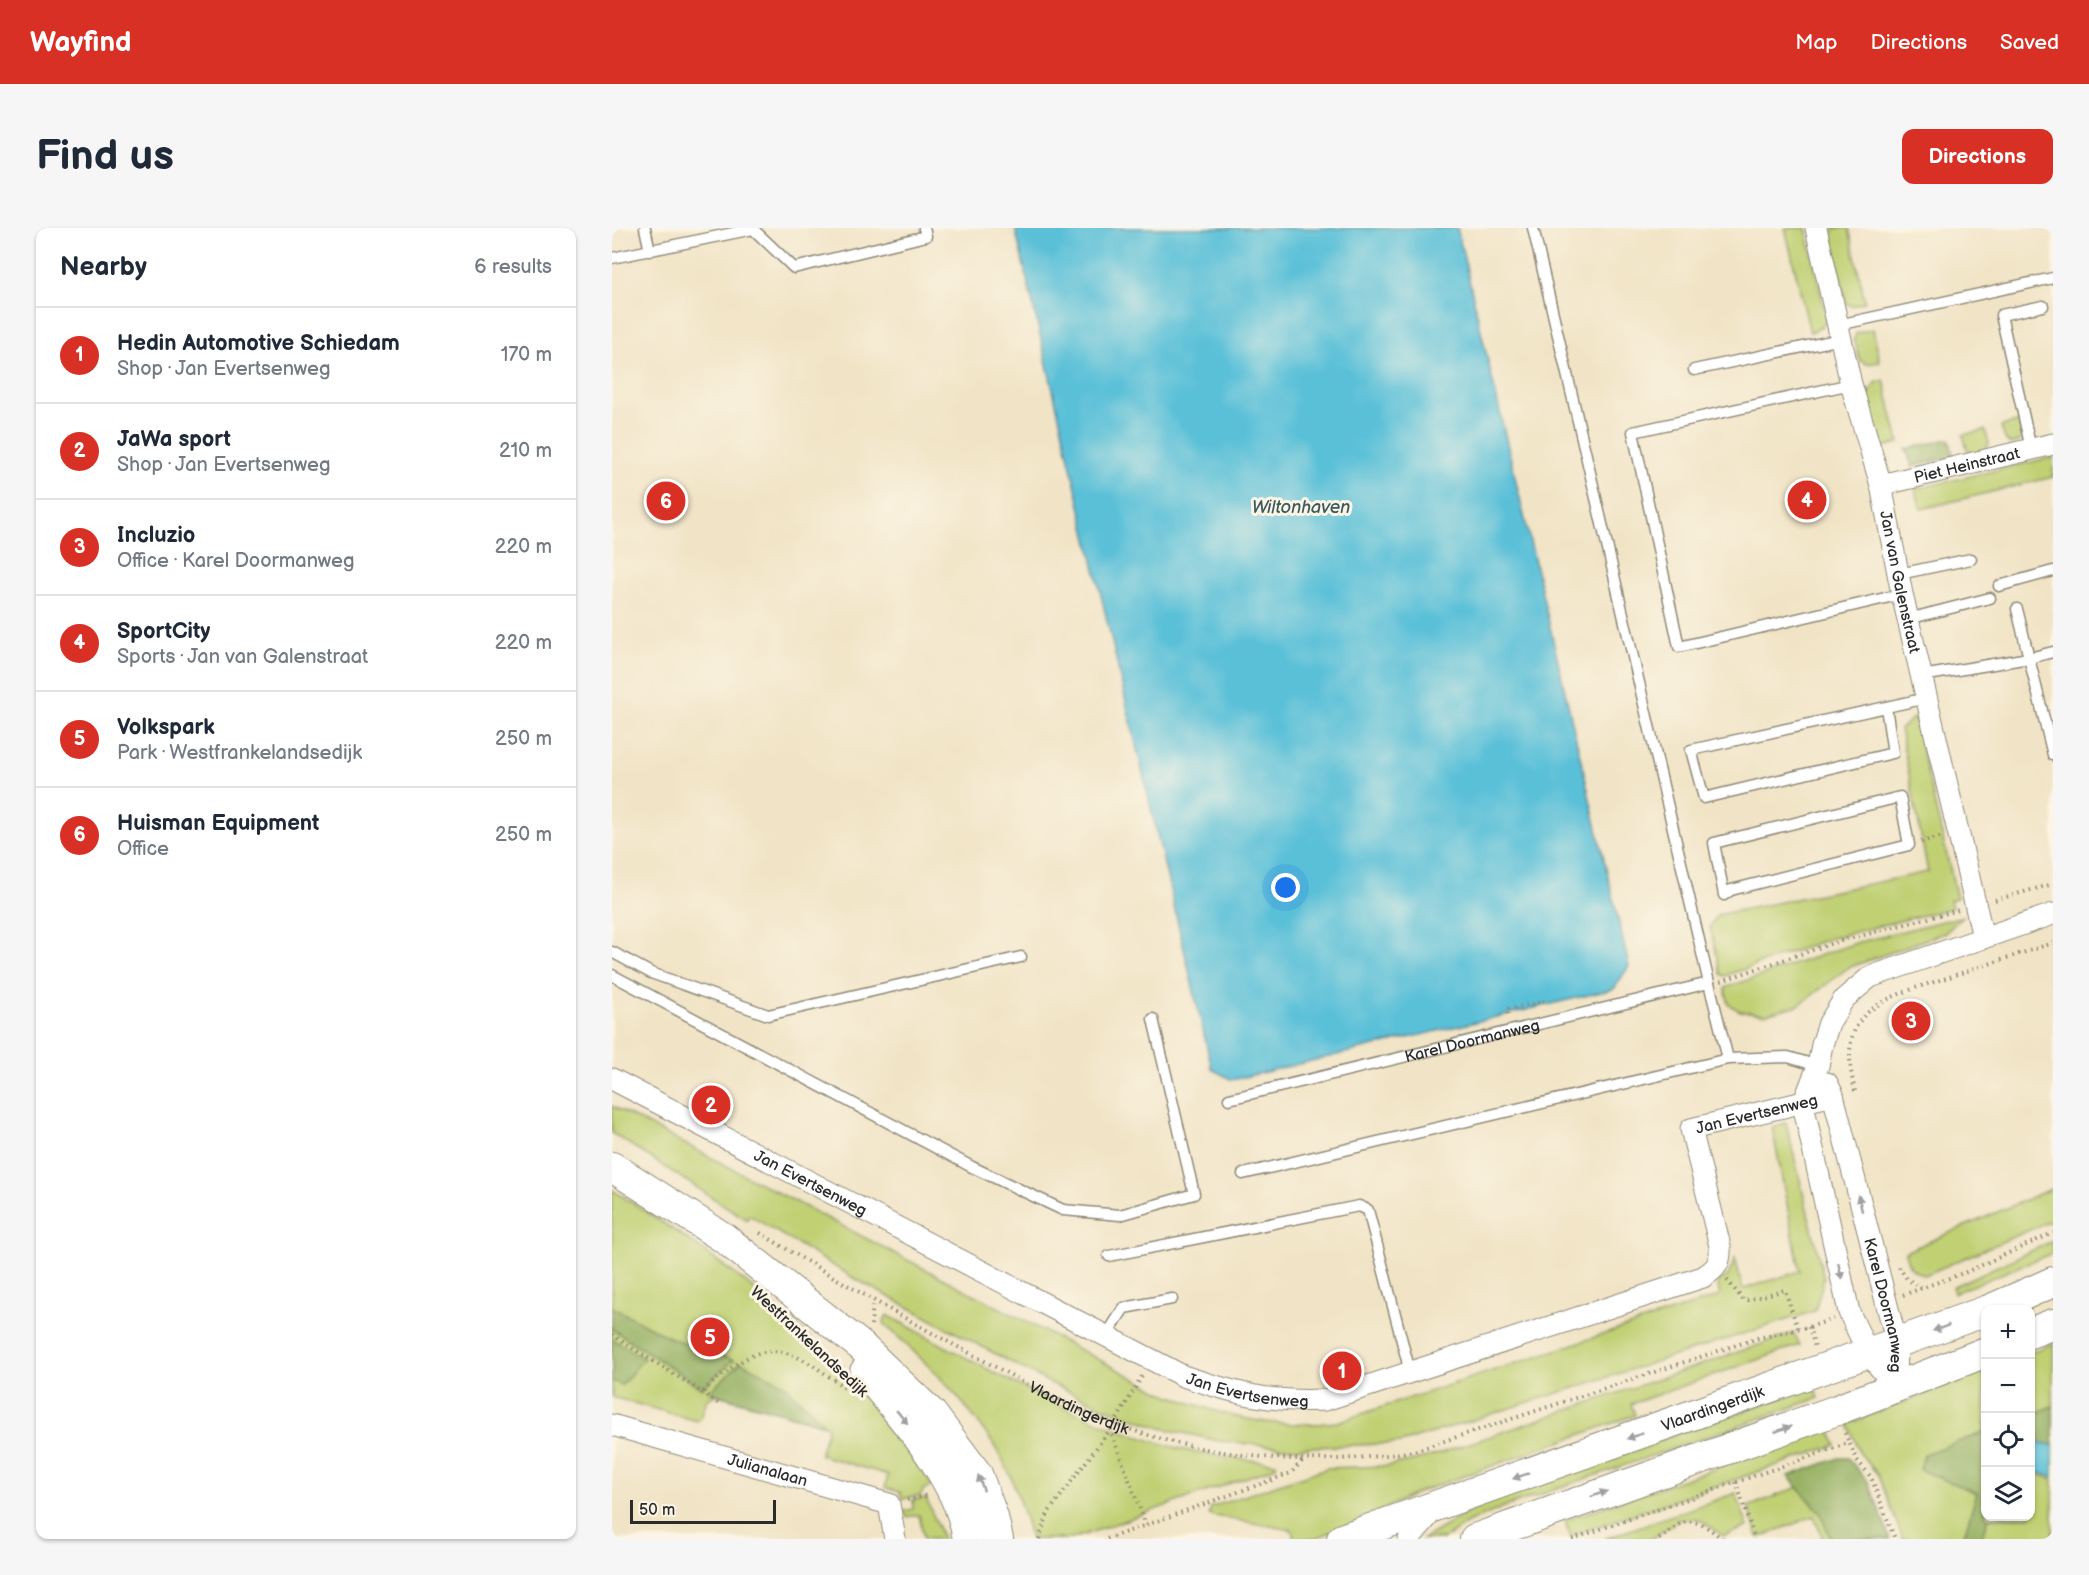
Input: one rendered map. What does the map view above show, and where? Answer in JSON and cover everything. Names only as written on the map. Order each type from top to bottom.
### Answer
[{"type":"main road","name":"Westfrankelandsedijk","points":[[612,1167],[723,1238],[861,1346],[932,1414],[977,1474],[993,1516],[998,1539]]},
{"type":"main road","name":"Westfrankelandsedijk","points":[[723,1238],[865,1372],[914,1432],[952,1493],[968,1539]]},
{"type":"main road","name":"Vlaardingerdijk","points":[[1999,1305],[2053,1282]]},
{"type":"main road","name":"Vlaardingerdijk","points":[[1342,1539],[1897,1344],[1981,1312]]},
{"type":"main road","points":[[2035,1332],[2053,1324]]},
{"type":"main road","points":[[1475,1539],[1896,1388],[1981,1354]]},
{"type":"street","name":"Jan van Galenstraat","points":[[1815,228],[1851,384],[1881,485],[1908,619],[1983,937]]},
{"type":"street","name":"Piet Heinstraat","points":[[1881,485],[2053,444]]},
{"type":"street","points":[[1803,1104],[1818,1066],[1829,1023],[1844,999],[1870,977],[2053,914]]},
{"type":"street","name":"Karel Doormanweg","points":[[1818,1066],[1833,1095],[1897,1344],[1896,1388]]},
{"type":"street","name":"Jan Evertsenweg","points":[[612,1079],[1183,1376],[1268,1400],[1325,1400],[1703,1277],[1716,1268],[1721,1257],[1691,1129],[1833,1095]]},
{"type":"street","name":"Karel Doormanweg","points":[[1803,1104],[1849,1312],[1868,1353],[1896,1388]]},
{"type":"street","name":"Julianalaan","points":[[612,1425],[889,1504],[895,1539]]},
{"type":"street","points":[[1409,1539],[1438,1504]]},
{"type":"lane","points":[[645,228],[650,251]]},
{"type":"lane","points":[[612,258],[754,229],[794,268],[926,236],[924,228]]},
{"type":"lane","points":[[1533,228],[1728,1059]]},
{"type":"lane","points":[[1694,370],[2053,278]]},
{"type":"lane","points":[[2031,449],[2001,315],[2043,306]]},
{"type":"lane","points":[[1851,384],[1633,432],[1679,647],[1901,584],[1971,558]]},
{"type":"lane","points":[[1999,586],[2053,572]]},
{"type":"lane","points":[[1908,619],[1990,598]]},
{"type":"lane","points":[[2018,609],[2053,755]]},
{"type":"lane","points":[[1922,676],[2053,652]]},
{"type":"lane","points":[[1886,707],[1893,753],[1704,798],[1691,750],[1886,707],[1927,698]]},
{"type":"lane","points":[[1900,797],[1909,845],[1731,890],[1724,895],[1714,843],[1900,797]]},
{"type":"lane","points":[[612,952],[651,973],[768,1015],[1021,957]]},
{"type":"lane","points":[[612,975],[972,1167],[1063,1210],[1120,1215],[1194,1194],[1153,1020]]},
{"type":"lane","name":"Karel Doormanweg","points":[[1229,1100],[1709,983]]},
{"type":"lane","points":[[1243,1173],[1728,1059],[1788,1057],[1818,1066]]},
{"type":"lane","points":[[1109,1256],[1359,1206],[1368,1210],[1410,1372]]},
{"type":"lane","points":[[1106,1336],[1124,1308],[1172,1299]]},
{"type":"path","points":[[1909,845],[1958,832]]},
{"type":"path","points":[[1709,983],[1833,944],[2053,884]]},
{"type":"path","points":[[1857,1101],[1849,1053],[1852,1039],[1866,1014],[1887,999],[2053,943]]},
{"type":"path","points":[[1508,1014],[1507,1009],[1544,1001]]},
{"type":"path","name":"Karel Doormanweg","points":[[1898,1264],[1906,1279],[1922,1289],[2053,1233]]},
{"type":"path","points":[[1716,1268],[1744,1301],[1785,1290],[1798,1329]]},
{"type":"path","name":"Vlaardingerdijk","points":[[873,1301],[1023,1382],[1115,1423],[1166,1440],[1229,1453],[1303,1460],[1365,1460],[1414,1451],[1758,1338],[1809,1327]]},
{"type":"path","points":[[612,1335],[719,1404]]},
{"type":"path","name":"Westfrankelandsedijk","points":[[822,1348],[845,1371]]},
{"type":"path","points":[[702,1392],[731,1366],[751,1354],[764,1350],[781,1352],[813,1363],[849,1391]]},
{"type":"path","points":[[1039,1539],[1048,1513],[1115,1423],[1151,1359]]},
{"type":"path","points":[[1110,1429],[1146,1525]]},
{"type":"path","points":[[1572,1539],[1849,1443],[1857,1460],[1871,1477],[1895,1539]]},
{"type":"path","points":[[1107,1539],[1291,1473],[1303,1460]]},
{"type":"path","points":[[1736,1482],[1755,1539]]},
{"type":"path","points":[[924,1485],[933,1506]]},
{"type":"path","points":[[1659,1539],[1681,1523],[1690,1521],[1698,1522],[1723,1539]]},
{"type":"green space","points":[[1785,228],[1806,228],[1826,316],[1821,327],[1810,332]]},
{"type":"green space","points":[[1835,228],[1849,228],[1865,302],[1851,306],[1846,303],[1832,235]]},
{"type":"green space","points":[[1873,329],[1880,362],[1867,364],[1860,361],[1854,338],[1857,333]]},
{"type":"green space","points":[[1884,380],[1899,443],[1879,448],[1867,395],[1876,383]]},
{"type":"green space","points":[[2019,422],[2022,435],[2019,442],[2010,444],[2005,439],[2001,426]]},
{"type":"green space","points":[[1985,430],[1989,443],[1986,450],[1973,454],[1967,449],[1963,435]]},
{"type":"green space","points":[[1949,439],[1954,456],[1912,467],[1906,449]]},
{"type":"green space","points":[[2053,457],[2053,477],[1921,509],[1915,489]]},
{"type":"green space","points":[[1914,717],[1957,898],[1950,900],[1952,908],[1831,938],[1725,976],[1721,974],[1710,927],[1717,915],[1928,872],[1900,729]]},
{"type":"green space","points":[[1963,916],[1946,932],[1848,968],[1799,1005],[1765,1014],[1740,1011],[1729,1005],[1725,988],[1856,943]]},
{"type":"green space","points":[[612,1106],[1161,1392],[1226,1414],[1268,1422],[1312,1424],[1337,1422],[1720,1296],[1717,1282],[1728,1276],[1735,1258],[1743,1289],[1800,1271],[1772,1127],[1786,1123],[1824,1278],[1815,1311],[1401,1443],[1292,1448],[1219,1441],[1161,1428],[1103,1407],[1044,1380],[852,1277],[749,1215],[747,1220],[612,1133]]},
{"type":"green space","points":[[2053,1188],[2053,1220],[1925,1275],[1913,1270],[1909,1264],[1905,1252]]},
{"type":"green space","points":[[612,1190],[702,1249],[790,1319],[869,1398],[903,1441],[932,1486],[924,1489],[921,1495],[902,1499],[900,1492],[885,1488],[888,1475],[820,1455],[828,1426],[717,1395],[707,1399],[701,1418],[697,1421],[612,1397]]},
{"type":"green space","points":[[2053,1241],[2053,1253],[1954,1293],[1952,1287]]},
{"type":"green space","points":[[612,1307],[670,1338],[734,1360],[702,1388],[612,1329]]},
{"type":"green space","points":[[887,1315],[995,1373],[1067,1409],[1104,1424],[1142,1438],[1193,1452],[1276,1463],[1276,1467],[1072,1539],[1031,1539],[1010,1477],[989,1438],[962,1402],[883,1323]]},
{"type":"green space","points":[[1794,1333],[1800,1345],[1631,1404],[1635,1415],[1419,1492],[1357,1522],[1313,1539],[1294,1539],[1292,1530],[1209,1515],[1211,1507],[1327,1468],[1387,1466],[1432,1456]]},
{"type":"green space","points":[[612,1339],[644,1358],[622,1385],[612,1381]]},
{"type":"green space","points":[[2053,1343],[2053,1406],[2035,1413],[2035,1359],[2035,1350]]},
{"type":"green space","points":[[741,1362],[784,1384],[825,1425],[709,1392]]},
{"type":"green space","points":[[1981,1372],[1981,1433],[1925,1454],[1920,1470],[1977,1493],[1963,1539],[1903,1539],[1878,1475],[1860,1453],[1848,1424]]},
{"type":"green space","points":[[1815,1386],[1819,1398],[1504,1507],[1469,1522],[1444,1539],[1423,1539],[1493,1498]]},
{"type":"green space","points":[[2053,1406],[2053,1445],[2035,1442],[2035,1413]]},
{"type":"green space","points":[[1830,1429],[1836,1445],[1570,1536],[1565,1520]]},
{"type":"green space","points":[[1981,1433],[1981,1521],[1988,1521],[1981,1539],[1963,1539],[1977,1493],[1920,1470],[1924,1454]]},
{"type":"green space","points":[[1839,1458],[1848,1458],[1869,1483],[1890,1539],[1831,1539],[1820,1512],[1788,1476]]},
{"type":"green space","points":[[2035,1473],[2053,1479],[2053,1539],[1981,1539],[1988,1521],[2035,1521]]},
{"type":"green space","points":[[1798,1487],[1820,1512],[1831,1539],[1823,1539],[1814,1516],[1758,1538],[1748,1507]]},
{"type":"green space","points":[[1736,1493],[1748,1527],[1723,1536],[1700,1520],[1692,1518],[1679,1520],[1651,1539],[1604,1539]]},
{"type":"green space","points":[[926,1498],[943,1539],[924,1539],[919,1515],[906,1517],[904,1511],[913,1509],[913,1500]]},
{"type":"water","name":"Wiltonhaven","points":[[1015,228],[1457,228],[1629,966],[1614,989],[1232,1080],[1212,1069]]},
{"type":"water","points":[[2035,1442],[2053,1445],[2053,1477],[2035,1471]]},
{"type":"place","name":"SportCity","points":[[1807,500]]},
{"type":"place","name":"Huisman Equipment","points":[[666,501]]},
{"type":"place","name":"Incluzio","points":[[1911,1021]]},
{"type":"place","name":"JaWa sport","points":[[711,1105]]},
{"type":"place","name":"Volkspark","points":[[710,1337]]},
{"type":"place","name":"Hedin Automotive Schiedam","points":[[1342,1371]]}]
